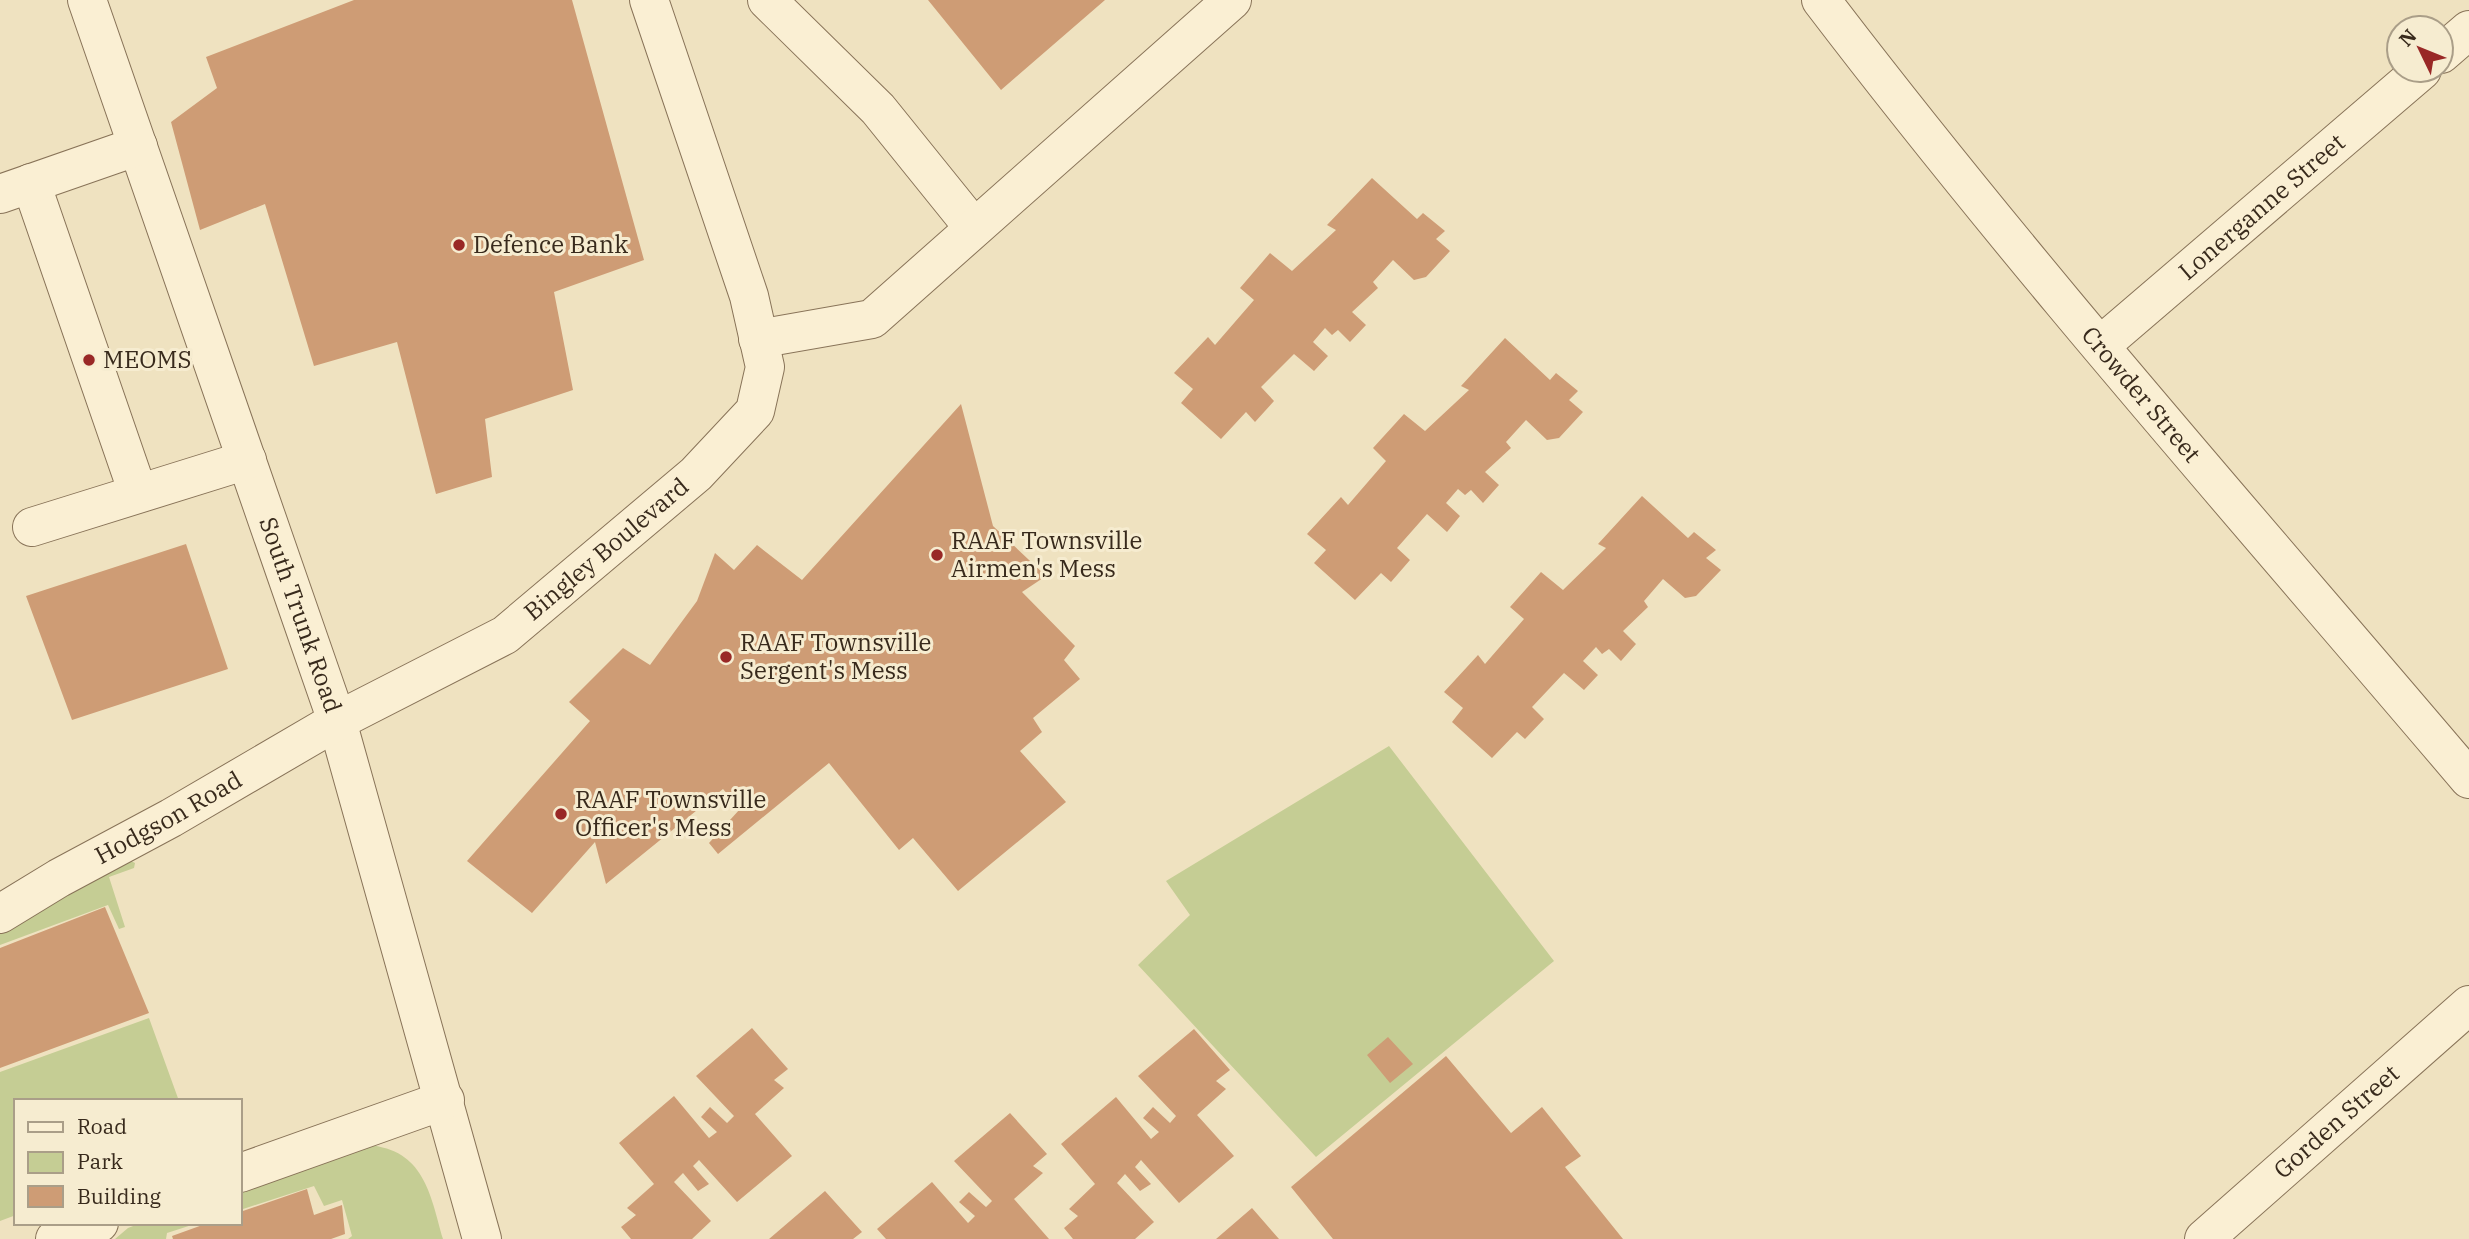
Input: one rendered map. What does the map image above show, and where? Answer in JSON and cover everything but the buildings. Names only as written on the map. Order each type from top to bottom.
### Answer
[{"type":"street","name":"South Trunk Road","points":[[87,0],[337,721],[482,1239]]},
{"type":"street","name":"Bingley Boulevard","points":[[337,721],[505,635],[696,474],[755,411],[765,367],[749,296],[649,0]]},
{"type":"street","points":[[766,0],[878,109],[974,228]]},
{"type":"street","points":[[758,339],[872,319],[1232,0]]},
{"type":"street","name":"Crowder Street","points":[[1821,0],[1894,95],[2101,345],[2469,779]]},
{"type":"street","points":[[2455,42],[2469,30]]},
{"type":"street","name":"Lonerganne Street","points":[[2101,345],[2406,84]]},
{"type":"street","points":[[138,146],[16,188],[138,493]]},
{"type":"street","points":[[32,527],[247,460]]},
{"type":"street","name":"Hodgson Road","points":[[0,914],[337,721]]},
{"type":"street","name":"Gorden Street","points":[[2204,1239],[2469,1005]]},
{"type":"street","points":[[242,1172],[445,1100]]},
{"type":"street","points":[[55,1239],[94,1225]]},
{"type":"green space","points":[[1389,746],[1554,961],[1316,1157],[1138,965],[1190,915],[1166,881]]},
{"type":"green space","points":[[131,861],[135,863],[134,868],[109,877],[125,927],[119,929],[108,905],[0,945],[0,925],[101,873]]},
{"type":"green space","points":[[149,1018],[178,1099],[14,1099],[14,1216],[0,1221],[0,1072]]},
{"type":"green space","points":[[368,1145],[387,1149],[402,1155],[422,1177],[443,1239],[348,1239],[352,1236],[342,1200],[324,1206],[314,1186],[242,1209],[242,1188]]},
{"type":"green space","points":[[136,1225],[192,1225],[167,1233],[166,1239],[115,1239]]},
{"type":"place","name":"Defence Bank","points":[[459,245]]},
{"type":"place","name":"MEOMS","points":[[89,360]]},
{"type":"place","name":"RAAF Townsville Airmen's Mess","points":[[937,555]]},
{"type":"place","name":"RAAF Townsville Sergent's Mess","points":[[726,657]]},
{"type":"place","name":"RAAF Townsville Officer's Mess","points":[[561,814]]}]
